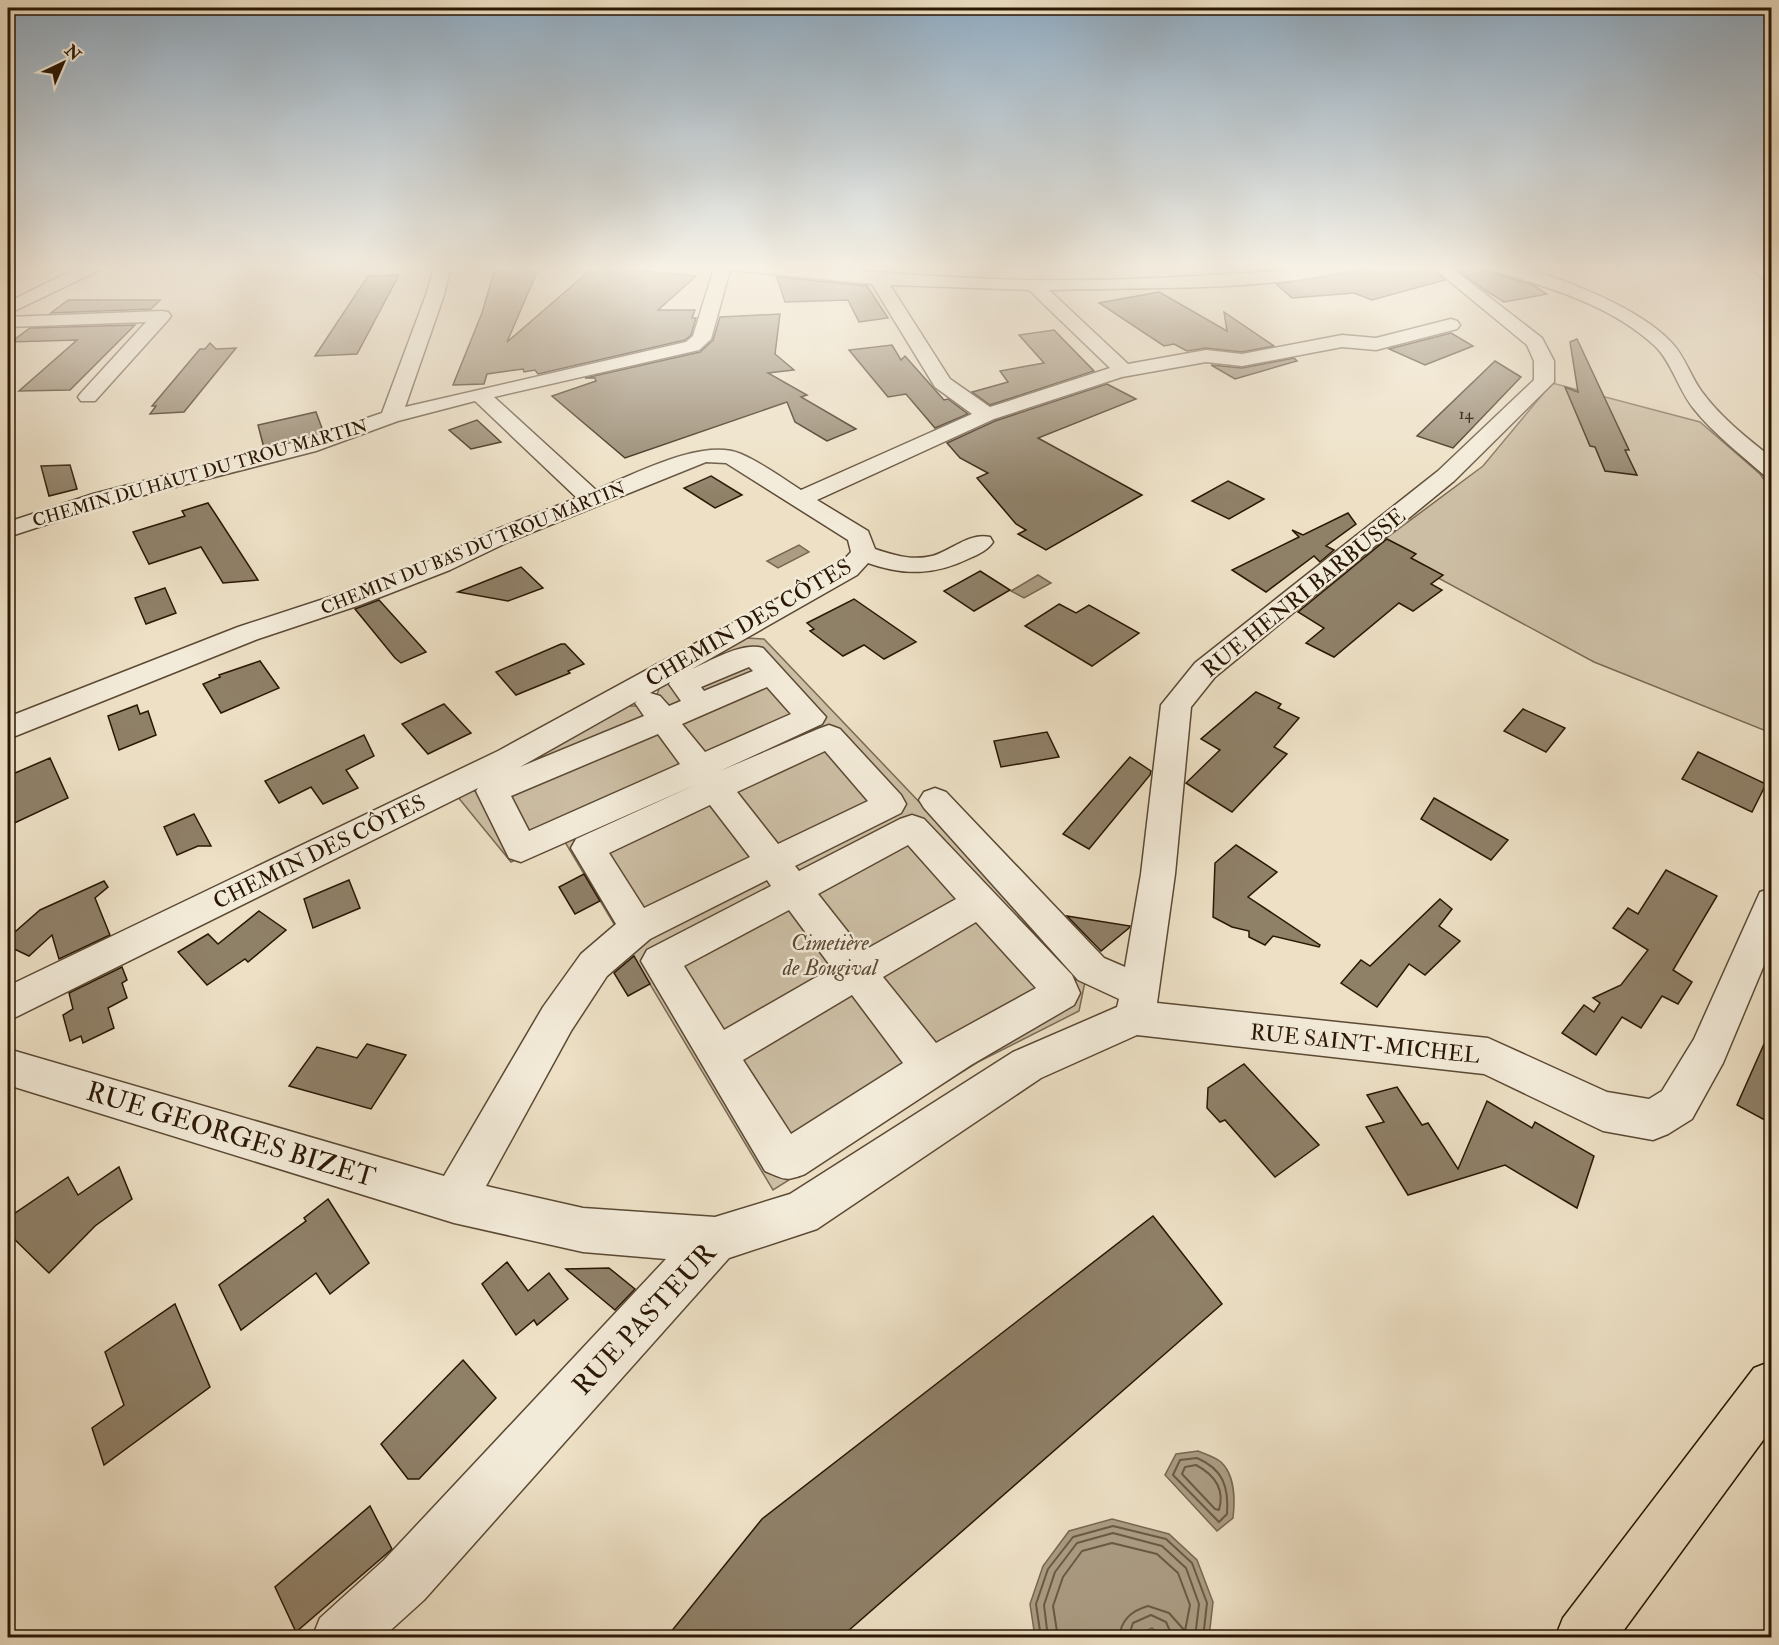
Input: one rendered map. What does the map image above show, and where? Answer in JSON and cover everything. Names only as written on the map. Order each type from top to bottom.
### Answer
[{"type":"main road","points":[[1583,1638],[1772,1386]]},
{"type":"street","points":[[88,397],[138,342]]},
{"type":"street","points":[[391,417],[418,342]]},
{"type":"street","name":"CHEMIN DU HAUT DU TROU MARTIN","points":[[8,530],[101,499],[308,446],[391,417],[479,394],[692,346],[698,342]]},
{"type":"street","points":[[917,342],[942,382],[987,415]]},
{"type":"street","points":[[1093,342],[1124,371]]},
{"type":"street","points":[[800,499],[987,415],[1124,371],[1206,356],[1242,360],[1338,342]]},
{"type":"street","points":[[1351,342],[1376,344],[1385,342]]},
{"type":"street","name":"RUE HENRI BARBUSSE","points":[[1138,1004],[1158,874],[1176,705],[1205,670],[1446,476],[1544,382],[1544,361],[1535,342]]},
{"type":"street","points":[[1660,342],[1678,364],[1693,394],[1715,418],[1772,470]]},
{"type":"street","points":[[479,394],[593,500]]},
{"type":"street","name":"CHEMIN DU BAS DU TROU MARTIN","points":[[8,729],[80,698],[248,633],[351,599],[441,564],[499,537],[702,456],[717,455],[733,458],[800,499]]},
{"type":"street","name":"CHEMIN DES CÔTES","points":[[8,1004],[509,759],[632,688],[848,570],[864,553],[859,536],[800,499]]},
{"type":"street","points":[[864,553],[894,564],[930,564],[946,562],[981,542]]},
{"type":"street","points":[[454,1201],[557,1019],[594,965],[630,933],[890,804],[829,736],[708,778],[521,849],[492,791],[699,705],[683,684],[753,654],[811,717],[708,778],[588,848],[630,933]]},
{"type":"street","points":[[632,688],[653,706],[930,1067]]},
{"type":"street","points":[[935,800],[1091,969],[1138,1004]]},
{"type":"street","points":[[912,828],[1059,987],[1061,993],[930,1067],[790,1159],[780,1156],[660,961],[795,890],[912,828]]},
{"type":"street","points":[[718,1054],[980,902]]},
{"type":"street","name":"RUE SAINT-MICHEL","points":[[1138,1004],[1488,1056],[1603,1111],[1653,1120],[1677,1104],[1709,1050],[1772,902]]},
{"type":"street","name":"RUE PASTEUR","points":[[340,1638],[404,1580],[715,1240],[801,1213],[1027,1065],[1138,1004]]},
{"type":"street","name":"RUE GEORGES BIZET","points":[[8,1067],[454,1201],[583,1230],[715,1240]]},
{"type":"green space","points":[[1552,383],[1700,422],[1760,474],[1771,489],[1771,733],[1594,662],[1377,545],[1483,466]]},
{"type":"green space","name":"Cimetière de Bougival","points":[[745,638],[764,639],[1086,977],[1079,1011],[978,1062],[773,1190],[562,837],[511,862],[457,796],[626,706],[653,706],[660,686]]},
{"type":"water","points":[[799,545],[809,552],[778,568],[767,561]]},
{"type":"water","points":[[1038,575],[1051,583],[1024,598],[1011,591]]},
{"type":"water","points":[[1198,1451],[1221,1462],[1226,1467],[1231,1481],[1234,1496],[1233,1518],[1217,1531],[1165,1475],[1176,1454]]},
{"type":"water","points":[[1112,1519],[1169,1534],[1197,1560],[1213,1602],[1209,1637],[1162,1637],[1152,1628],[1142,1633],[1141,1637],[1035,1637],[1030,1604],[1043,1566],[1069,1531]]},
{"type":"building","points":[[75,342],[118,342],[70,390],[19,391]]},
{"type":"building","points":[[324,342],[364,342],[357,354],[315,356]]},
{"type":"building","points":[[470,342],[677,342],[538,374],[535,370],[524,372],[523,369],[487,374],[484,384],[453,385]]},
{"type":"building","points":[[711,342],[777,342],[775,354],[794,370],[768,373],[807,395],[801,397],[856,429],[827,441],[795,422],[787,402],[625,458],[552,396],[596,381],[595,378],[585,378],[700,352]]},
{"type":"building","points":[[1025,342],[1065,342],[1094,371],[990,405],[972,392],[1008,382],[1000,371],[1044,363]]},
{"type":"building","points":[[1158,342],[1268,342],[1274,346],[1242,352],[1206,348],[1187,351],[1174,344],[1164,346]]},
{"type":"building","points":[[1417,342],[1466,342],[1473,346],[1425,365],[1389,349]]},
{"type":"building","points":[[1570,342],[1578,342],[1629,450],[1625,450],[1637,475],[1605,471],[1595,447],[1590,446],[1565,387],[1578,392]]},
{"type":"building","points":[[210,343],[216,349],[236,348],[184,412],[150,414],[156,406],[152,406],[200,349],[205,349]]},
{"type":"building","points":[[892,345],[901,360],[905,356],[944,400],[948,399],[968,414],[935,428],[906,394],[888,397],[849,350]]},
{"type":"building","points":[[1294,358],[1297,361],[1235,379],[1211,365],[1242,368]]},
{"type":"building","points":[[1495,361],[1521,377],[1453,448],[1417,436]]},
{"type":"building","points":[[1107,384],[1136,399],[1038,438],[1142,495],[1046,550],[1018,534],[1026,530],[1016,524],[977,478],[988,473],[960,458],[947,443],[995,421]]},
{"type":"building","points":[[316,412],[323,431],[264,448],[258,425]]},
{"type":"building","points":[[477,420],[501,442],[471,449],[449,430]]},
{"type":"building","points":[[70,465],[77,489],[49,496],[41,466]]},
{"type":"building","points":[[711,476],[742,495],[715,508],[684,488]]},
{"type":"building","points":[[1228,481],[1264,499],[1229,519],[1192,501]]},
{"type":"building","points":[[208,503],[258,580],[223,583],[201,547],[149,564],[133,532],[185,516],[182,511]]},
{"type":"building","points":[[1348,513],[1356,524],[1326,546],[1334,550],[1320,562],[1314,556],[1266,592],[1232,570],[1299,537],[1292,530],[1303,535]]},
{"type":"building","points":[[1387,539],[1416,554],[1411,558],[1443,575],[1431,584],[1442,590],[1413,611],[1399,603],[1334,657],[1306,643],[1324,628],[1298,612]]},
{"type":"building","points":[[521,567],[543,588],[508,601],[458,592]]},
{"type":"building","points":[[980,571],[1010,590],[974,611],[944,591]]},
{"type":"building","points":[[165,588],[176,613],[146,624],[135,598]]},
{"type":"building","points":[[854,599],[916,642],[884,659],[864,645],[843,656],[810,631],[814,629],[807,623]]},
{"type":"building","points":[[379,600],[426,652],[401,663],[395,658],[355,609]]},
{"type":"building","points":[[1059,604],[1076,613],[1089,605],[1139,633],[1092,666],[1025,626]]},
{"type":"building","points":[[565,644],[584,664],[568,671],[570,673],[516,695],[496,672]]},
{"type":"building","points":[[260,661],[279,688],[221,713],[203,684],[220,677],[219,675]]},
{"type":"building","points":[[1256,692],[1281,704],[1278,708],[1299,718],[1274,747],[1287,754],[1232,812],[1186,783],[1220,750],[1201,739]]},
{"type":"building","points":[[444,704],[471,733],[428,754],[402,724]]},
{"type":"building","points":[[137,705],[140,714],[148,711],[156,735],[119,750],[108,716]]},
{"type":"building","points":[[1523,709],[1565,728],[1546,752],[1504,731]]},
{"type":"building","points":[[1047,732],[1059,757],[1001,767],[994,741]]},
{"type":"building","points":[[364,735],[374,756],[346,770],[358,788],[323,804],[311,787],[279,803],[265,781]]},
{"type":"building","points":[[1698,752],[1766,784],[1752,812],[1682,779]]},
{"type":"building","points":[[1130,757],[1151,771],[1150,775],[1089,849],[1063,834]]},
{"type":"building","points":[[50,758],[68,798],[8,826],[8,776]]},
{"type":"building","points":[[1434,798],[1508,840],[1491,860],[1421,819]]},
{"type":"building","points":[[194,814],[211,846],[198,846],[177,855],[164,827]]},
{"type":"building","points":[[1236,845],[1277,872],[1248,897],[1320,945],[1319,947],[1273,936],[1265,945],[1249,937],[1249,931],[1232,927],[1213,917],[1215,863]]},
{"type":"building","points":[[1666,870],[1717,896],[1673,970],[1692,982],[1678,1004],[1662,996],[1641,1028],[1622,1017],[1596,1055],[1562,1033],[1584,1005],[1594,1012],[1600,1003],[1593,998],[1621,985],[1648,950],[1613,928],[1628,908],[1638,914]]},
{"type":"building","points":[[584,874],[600,901],[575,914],[559,887]]},
{"type":"building","points":[[349,880],[360,908],[313,928],[304,899]]},
{"type":"building","points":[[104,881],[108,887],[95,898],[110,935],[59,959],[52,935],[29,956],[8,946],[8,938],[40,910]]},
{"type":"building","points":[[1440,899],[1452,909],[1439,926],[1460,941],[1425,975],[1409,964],[1377,1007],[1341,983],[1361,960],[1370,966]]},
{"type":"building","points":[[259,911],[286,930],[248,962],[245,959],[207,985],[178,952],[208,934],[218,944]]},
{"type":"building","points":[[1067,916],[1130,926],[1101,951]]},
{"type":"building","points":[[634,956],[650,984],[628,996],[614,973]]},
{"type":"building","points":[[122,967],[127,980],[122,983],[127,998],[108,1008],[114,1028],[83,1043],[81,1036],[70,1041],[63,1015],[73,1009],[69,993]]},
{"type":"building","points":[[1772,1026],[1772,1124],[1737,1105]]},
{"type":"building","points":[[367,1044],[406,1055],[371,1109],[289,1086],[317,1047],[357,1058]]},
{"type":"building","points":[[1244,1064],[1319,1145],[1275,1177],[1225,1120],[1220,1122],[1207,1108],[1208,1088]]},
{"type":"building","points":[[1397,1087],[1422,1125],[1428,1123],[1458,1169],[1487,1101],[1532,1128],[1535,1122],[1594,1156],[1577,1208],[1505,1165],[1408,1195],[1366,1127],[1384,1122],[1367,1095]]},
{"type":"building","points":[[119,1167],[132,1199],[95,1226],[49,1273],[8,1233],[8,1218],[68,1177],[78,1195]]},
{"type":"building","points":[[328,1199],[369,1263],[330,1294],[316,1273],[241,1330],[219,1285],[306,1221],[304,1218]]},
{"type":"building","points":[[1153,1216],[1222,1304],[840,1638],[666,1638],[762,1519]]},
{"type":"building","points":[[507,1262],[528,1291],[549,1273],[568,1299],[537,1325],[534,1320],[516,1335],[482,1284]]},
{"type":"building","points":[[609,1268],[635,1289],[615,1310],[566,1269]]},
{"type":"building","points":[[175,1304],[210,1387],[104,1465],[92,1428],[124,1405],[105,1352]]},
{"type":"building","points":[[463,1360],[496,1398],[419,1479],[408,1479],[381,1444]]},
{"type":"building","points":[[370,1506],[392,1549],[296,1632],[275,1587]]}]
